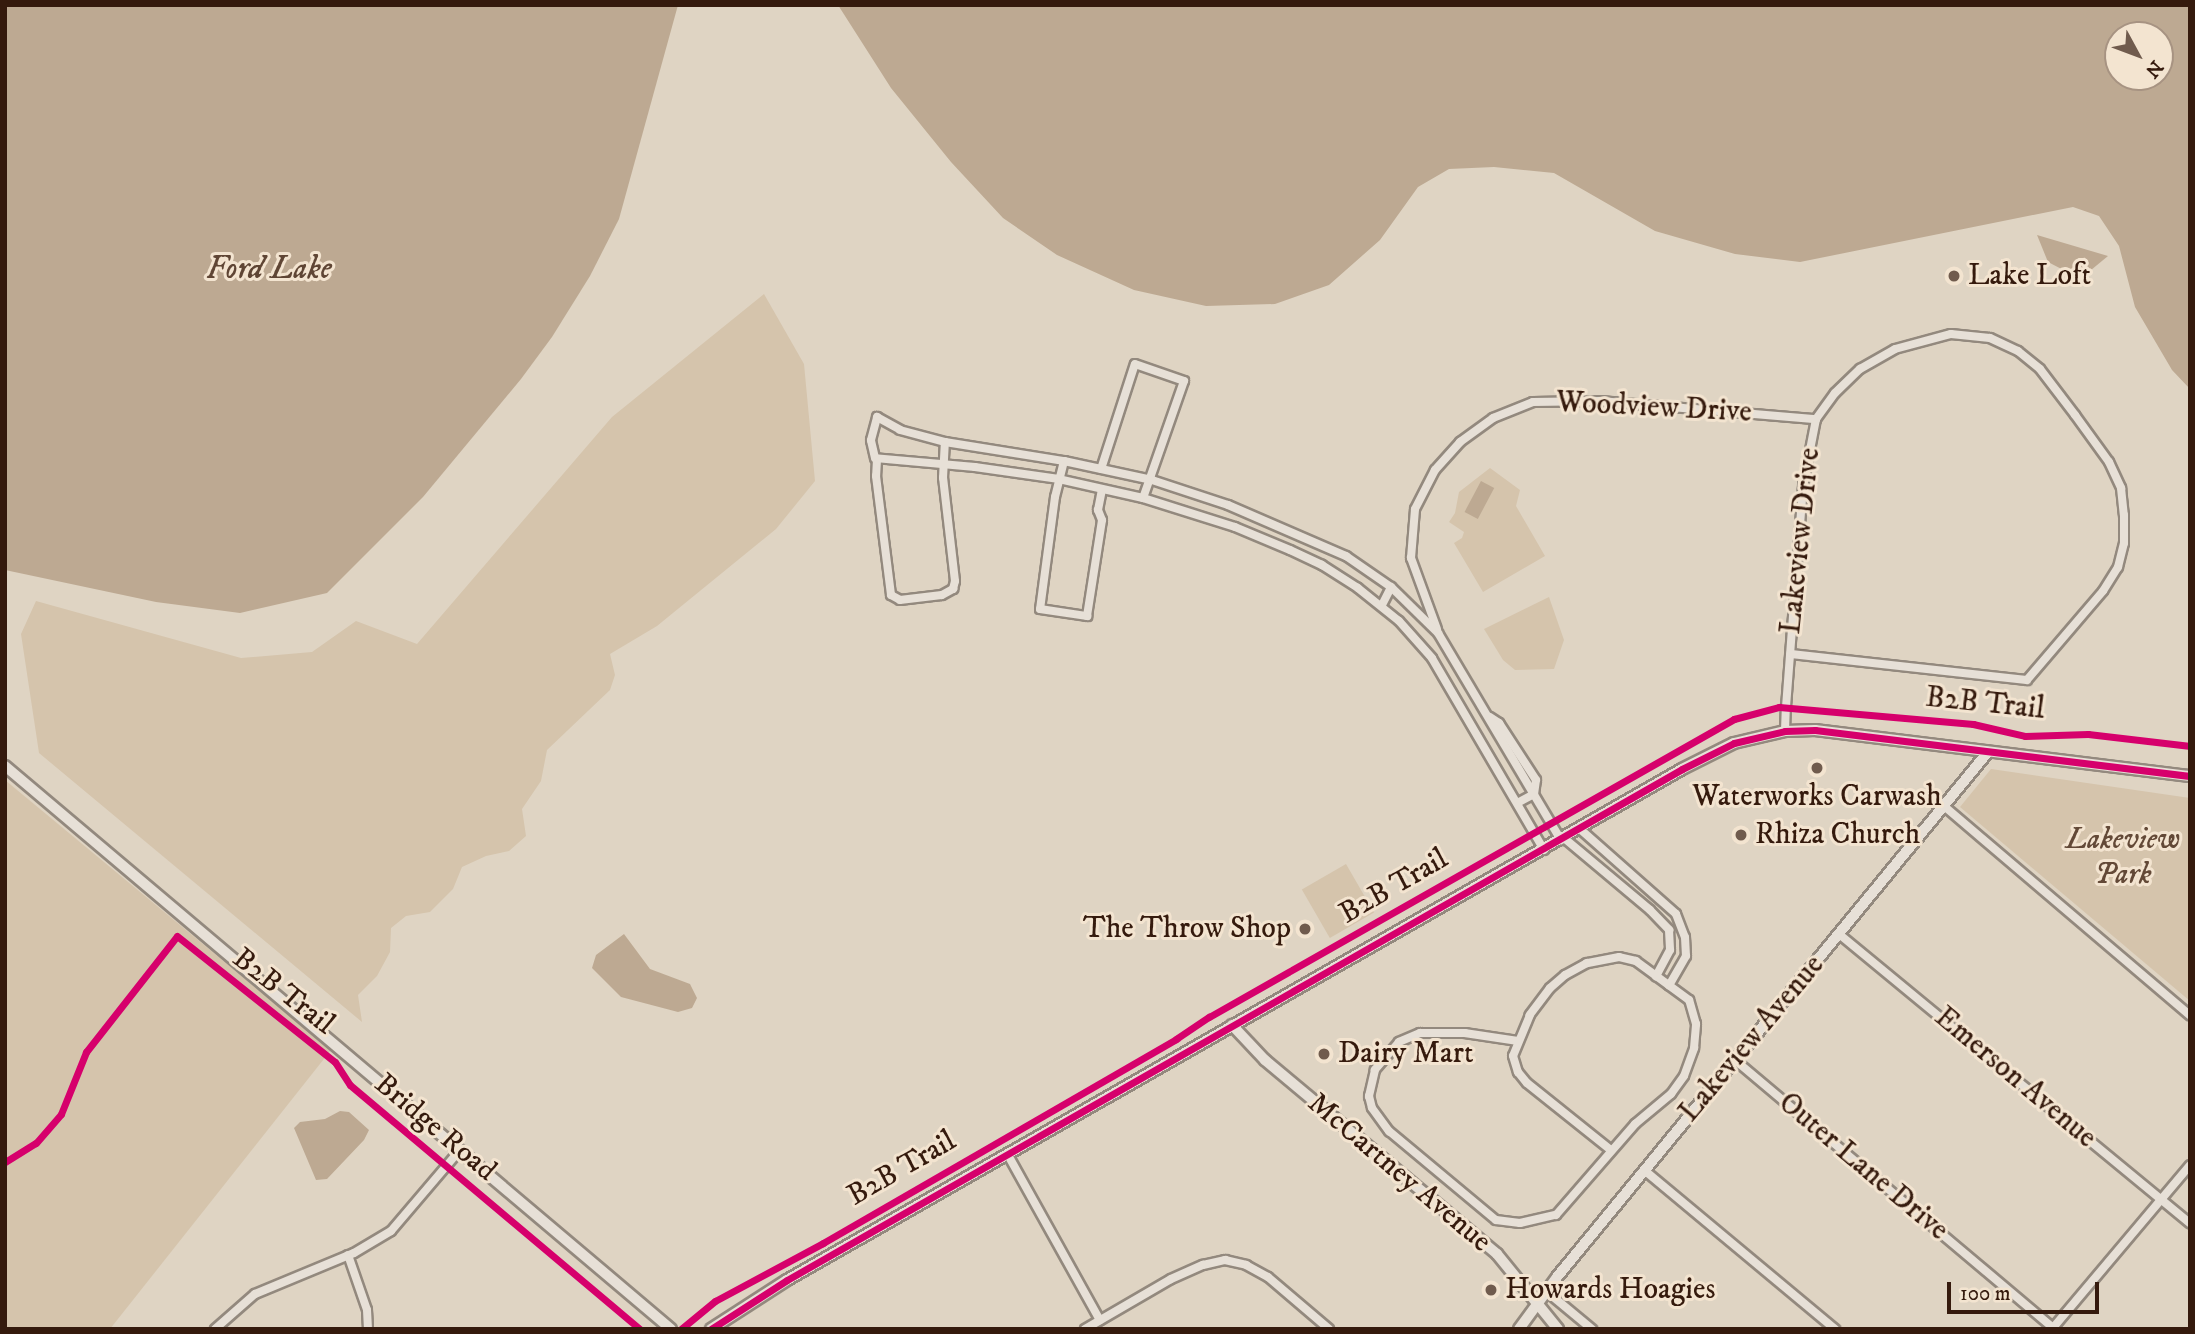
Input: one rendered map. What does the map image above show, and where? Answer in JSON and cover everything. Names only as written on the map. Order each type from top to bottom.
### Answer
[{"type":"main road","points":[[711,1329],[787,1280],[1232,1025],[1710,754],[1744,740],[1785,730],[1837,732],[2190,776]]},
{"type":"street","name":"Lakeview Drive","points":[[1951,334],[1990,338],[2018,351],[2040,369],[2109,462],[2120,488],[2124,515],[2124,543],[2118,567],[2103,590],[2027,680],[1790,654],[1803,486],[1816,419],[1835,393],[1860,369],[1895,349],[1951,334]]},
{"type":"street","points":[[1101,469],[1135,364],[1184,381],[1152,480],[1143,498]]},
{"type":"street","name":"Woodview Drive","points":[[1438,633],[1411,558],[1415,509],[1435,470],[1460,442],[1493,418],[1533,402],[1600,401],[1816,419]]},
{"type":"street","points":[[945,442],[943,463],[953,589],[943,595],[900,600],[891,595],[888,589],[876,476],[877,459],[871,440],[877,417],[900,430],[945,442],[1064,461],[1152,480],[1228,505],[1346,556],[1391,587],[1438,633],[1562,839],[1650,910],[1669,930],[1670,950],[1656,976]]},
{"type":"street","points":[[877,459],[943,463],[1059,479],[1143,498],[1235,527],[1322,565],[1382,605],[1412,634],[1444,675],[1544,850]]},
{"type":"street","points":[[1064,461],[1040,609],[1087,616],[1102,520],[1098,510],[1102,489]]},
{"type":"street","points":[[1290,550],[1298,533]]},
{"type":"street","points":[[1382,605],[1391,587]]},
{"type":"street","points":[[1785,730],[1790,654]]},
{"type":"street","points":[[1444,675],[1458,665]]},
{"type":"street","points":[[1488,716],[1499,723],[1536,780],[1534,794]]},
{"type":"street","points":[[1483,743],[1499,734]]},
{"type":"street","name":"Lakeview Avenue","points":[[1519,1329],[1538,1301],[1644,1170],[1988,752]]},
{"type":"street","name":"Bridge Road","points":[[5,766],[671,1329]]},
{"type":"street","points":[[1517,803],[1534,794]]},
{"type":"street","points":[[1944,806],[2190,1015]]},
{"type":"street","points":[[1580,829],[1676,914],[1685,937],[1686,956],[1669,985]]},
{"type":"street","name":"Emerson Avenue","points":[[1839,934],[2190,1223]]},
{"type":"street","points":[[1518,1041],[1465,1033],[1420,1033],[1399,1042],[1375,1070],[1369,1096],[1372,1108],[1389,1131],[1496,1220],[1520,1223],[1556,1215],[1635,1124],[1671,1094],[1688,1066],[1694,1048],[1696,1024],[1689,1000],[1636,961],[1619,957],[1587,962],[1549,988],[1530,1015],[1513,1059],[1527,1083],[1611,1150]]},
{"type":"street","name":"McCartney Avenue","points":[[1232,1025],[1265,1060],[1497,1254],[1538,1301],[1558,1329]]},
{"type":"street","name":"Outer Lane Drive","points":[[1735,1060],[2053,1328]]},
{"type":"street","points":[[215,1329],[255,1294],[348,1255],[391,1231],[460,1150]]},
{"type":"street","points":[[1008,1155],[1100,1320]]},
{"type":"street","points":[[2053,1328],[2190,1165]]},
{"type":"street","points":[[1644,1170],[1835,1329]]},
{"type":"street","points":[[348,1255],[367,1310],[368,1329]]},
{"type":"street","points":[[1084,1329],[1171,1279],[1203,1265],[1225,1260],[1246,1265],[1268,1277],[1329,1329]]},
{"type":"street","points":[[1546,1291],[1592,1329]]},
{"type":"green space","points":[[764,294],[804,364],[815,481],[776,529],[657,626],[610,654],[615,675],[610,690],[547,750],[541,781],[522,809],[526,836],[509,851],[486,856],[462,867],[453,889],[430,912],[406,916],[391,928],[390,952],[377,976],[358,995],[362,1022],[39,753],[21,634],[36,601],[241,658],[312,652],[356,621],[417,644],[612,417]]},
{"type":"green space","points":[[1490,468],[1520,490],[1516,506],[1545,556],[1483,592],[1454,543],[1462,538],[1464,532],[1449,522],[1455,513],[1459,492]]},
{"type":"green space","points":[[1549,597],[1564,640],[1554,669],[1515,670],[1503,660],[1484,629]]},
{"type":"green space","name":"Lakeview Park","points":[[1991,769],[2190,798],[2190,1001],[1960,807]]},
{"type":"green space","points":[[5,780],[331,1050],[110,1329],[5,1329]]},
{"type":"green space","points":[[1346,864],[1374,912],[1330,938],[1302,890]]},
{"type":"water","name":"Ford Lake","points":[[5,5],[678,5],[619,219],[590,276],[552,337],[521,379],[423,497],[327,593],[240,613],[156,602],[5,570]]},
{"type":"water","points":[[838,5],[2190,5],[2190,389],[2172,370],[2135,307],[2119,246],[2099,216],[2073,207],[1800,262],[1735,254],[1655,231],[1554,173],[1494,167],[1449,169],[1418,187],[1380,240],[1329,285],[1275,304],[1206,306],[1134,290],[1057,255],[1003,218],[951,162],[891,88]]},
{"type":"water","points":[[2037,235],[2108,256],[2085,275],[2073,275],[2048,262]]},
{"type":"water","points":[[1481,481],[1494,488],[1478,519],[1465,512]]},
{"type":"water","points":[[624,934],[650,969],[690,984],[697,998],[692,1008],[678,1012],[621,997],[592,968],[596,955]]},
{"type":"water","points":[[340,1111],[349,1112],[369,1130],[364,1140],[327,1179],[316,1180],[294,1128],[300,1122],[325,1119]]},
{"type":"cycle path","name":"B2B Trail","points":[[681,1329],[715,1301],[823,1243],[1176,1039],[1209,1017],[1734,719],[1779,707],[1973,724],[2025,736],[2088,734],[2190,746]]},
{"type":"cycle path","points":[[711,1329],[787,1280],[1682,769],[1734,743],[1785,731],[1815,730],[2190,776]]},
{"type":"cycle path","name":"B2B Trail","points":[[5,1162],[36,1143],[61,1114],[86,1052],[177,936],[335,1062],[350,1085],[640,1329]]},
{"type":"place","name":"Lake Loft","points":[[1954,276]]},
{"type":"place","name":"Waterworks Carwash","points":[[1817,768]]},
{"type":"place","name":"Rhiza Church","points":[[1741,835]]},
{"type":"place","name":"The Throw Shop","points":[[1305,929]]},
{"type":"place","name":"Dairy Mart","points":[[1324,1054]]},
{"type":"place","name":"Howards Hoagies","points":[[1491,1290]]}]
